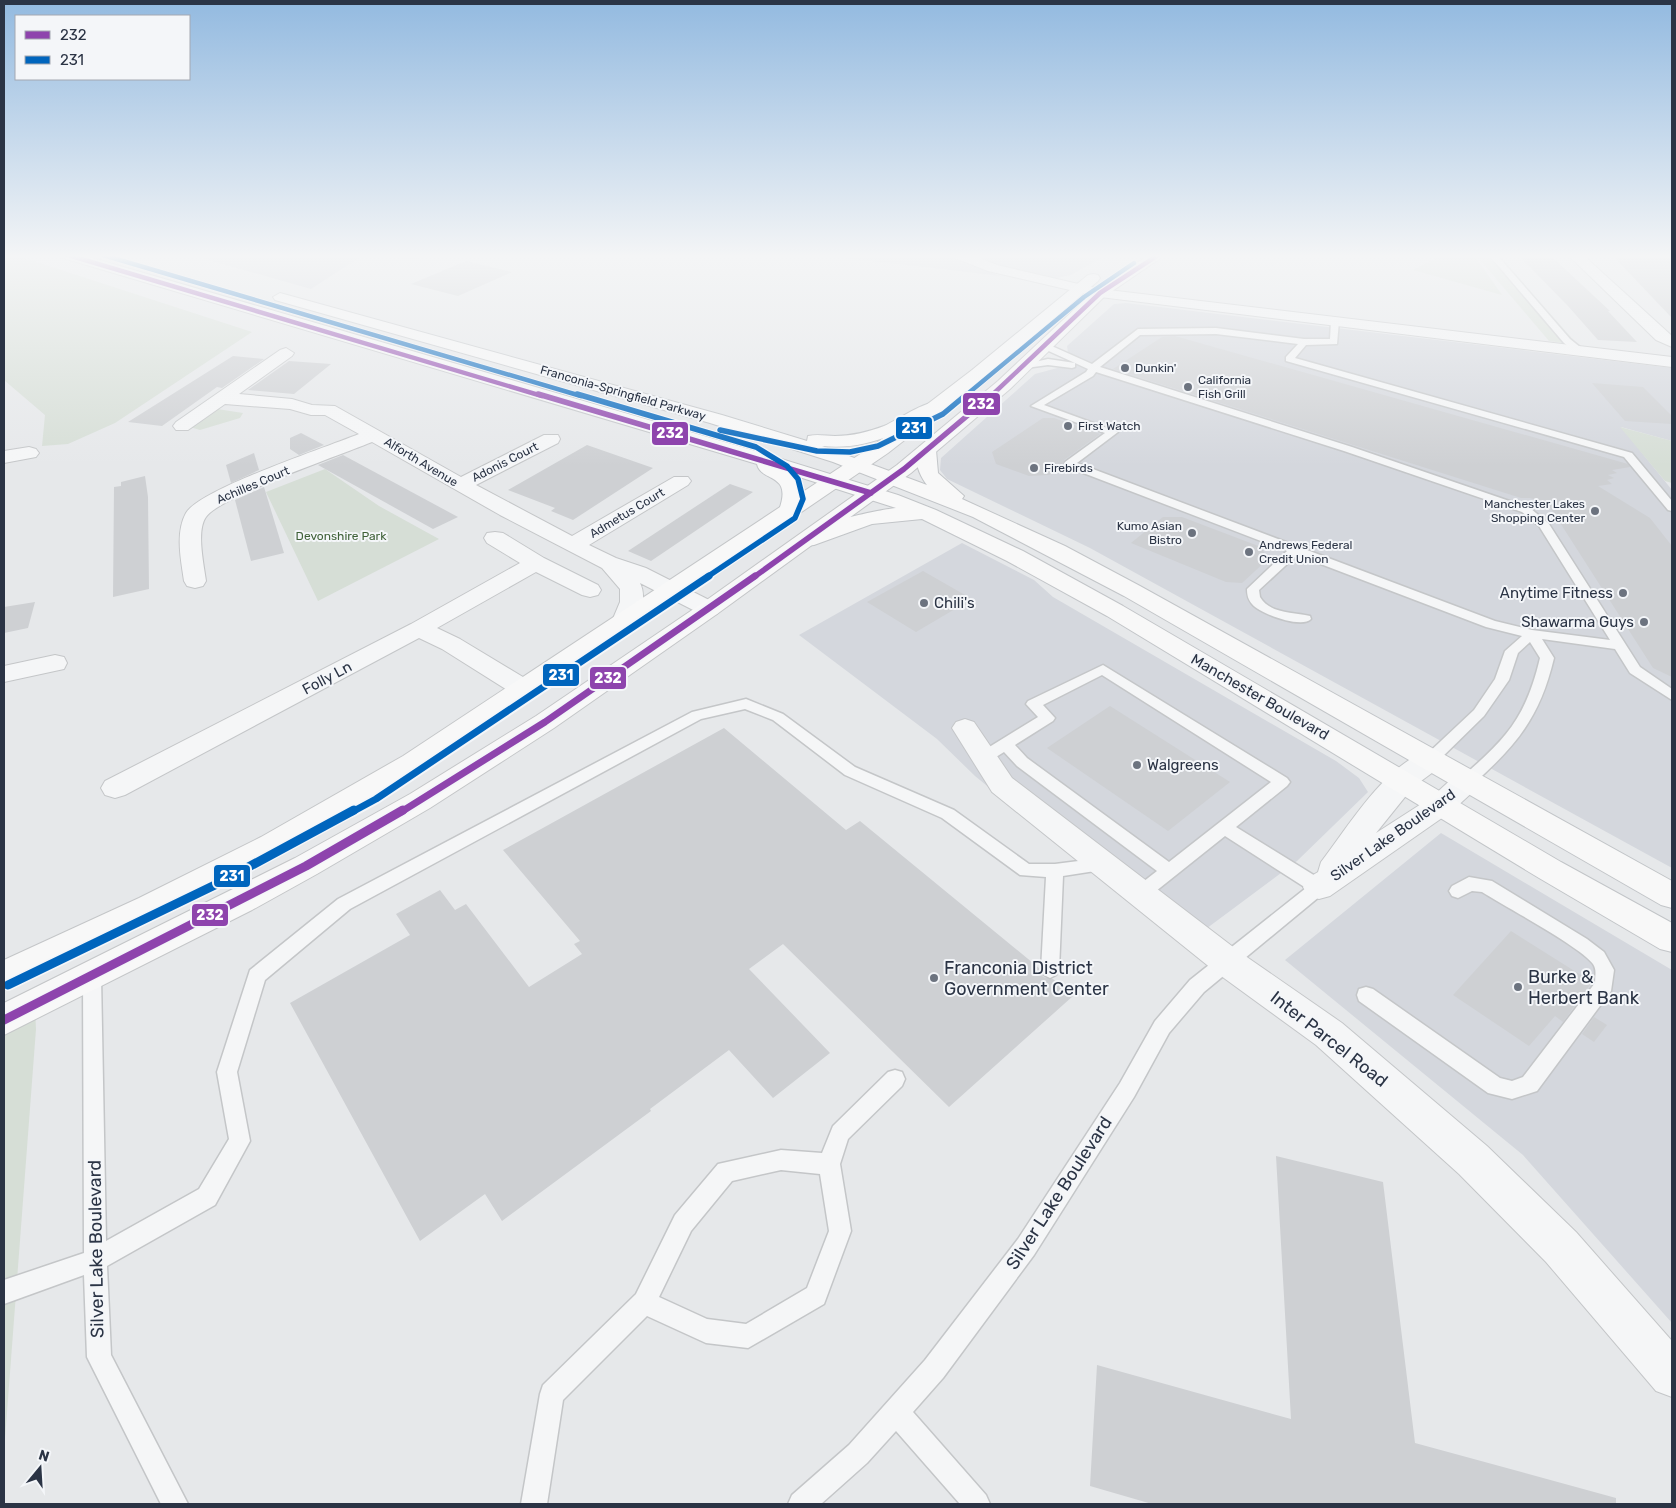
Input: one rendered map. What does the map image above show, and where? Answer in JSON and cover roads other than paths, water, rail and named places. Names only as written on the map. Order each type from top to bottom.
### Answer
[{"type":"main road","name":"Franconia-Springfield Parkway","points":[[307,325],[834,481]]},
{"type":"main road","name":"Franconia-Springfield Parkway","points":[[380,325],[716,419],[858,465]]},
{"type":"main road","points":[[4,976],[150,907],[322,818],[413,763],[858,465],[938,406],[1034,325]]},
{"type":"main road","points":[[4,1020],[241,901],[420,801],[545,722],[709,609],[892,478],[1026,365],[1066,325]]},
{"type":"main road","points":[[716,419],[811,440],[849,442],[874,438],[938,406]]},
{"type":"main road","points":[[927,450],[926,465],[932,480],[980,513]]},
{"type":"main road","points":[[752,456],[791,484],[794,492],[790,510]]},
{"type":"main road","name":"Manchester Boulevard","points":[[858,465],[980,513],[1107,577],[1672,896]]},
{"type":"main road","name":"Manchester Boulevard","points":[[834,481],[929,514],[1015,556],[1100,603],[1672,939]]},
{"type":"main road","points":[[806,540],[871,517],[929,514]]},
{"type":"street","points":[[1373,325],[1672,362]]},
{"type":"street","points":[[1650,325],[1662,337],[1672,342]]},
{"type":"street","points":[[182,426],[286,353]]},
{"type":"street","name":"Alforth Avenue","points":[[222,398],[292,404],[311,410],[329,410],[460,485],[573,545],[608,563],[638,573],[709,609]]},
{"type":"street","name":"Achilles Court","points":[[195,580],[192,530],[196,513],[199,510],[223,495],[374,435]]},
{"type":"street","name":"Adonis Court","points":[[460,485],[551,439]]},
{"type":"street","points":[[4,457],[29,454]]},
{"type":"street","name":"Admetus Court","points":[[573,545],[681,481]]},
{"type":"street","points":[[495,538],[536,563],[590,590]]},
{"type":"street","name":"Folly Ln","points":[[115,788],[418,629],[536,563]]},
{"type":"street","name":"Alforth Avenue","points":[[608,563],[628,580],[634,593],[634,600],[624,621]]},
{"type":"street","points":[[418,629],[451,644],[524,689]]},
{"type":"street","points":[[4,674],[55,663]]},
{"type":"street","name":"Inter Parcel Road","points":[[965,728],[994,751],[1002,785],[1228,963],[1329,1034],[1473,1160],[1561,1247],[1672,1375]]},
{"type":"street","name":"Silver Lake Boulevard","points":[[1319,888],[1402,780],[1430,760]]},
{"type":"street","name":"Silver Lake Boulevard","points":[[1319,888],[1442,804],[1467,781]]},
{"type":"lane","points":[[1335,325],[1334,342],[1304,342],[1216,331],[1138,332],[1093,368],[1090,374],[1036,406],[1113,432],[1069,464],[1491,624],[1532,634],[1620,646]]},
{"type":"lane","points":[[1554,325],[1577,349]]},
{"type":"lane","points":[[1304,342],[1289,359],[1628,455],[1672,508]]},
{"type":"lane","points":[[1045,346],[1093,368],[1348,449],[1526,510],[1542,524],[1635,670],[1672,695]]},
{"type":"lane","points":[[1026,365],[1048,362],[1093,368]]},
{"type":"lane","points":[[1296,549],[1253,589],[1252,593],[1254,600],[1264,607],[1286,616],[1305,619]]},
{"type":"lane","points":[[1430,760],[1479,713],[1502,680],[1512,651],[1532,634]]},
{"type":"lane","points":[[1467,781],[1487,764],[1517,729],[1537,694],[1546,658],[1532,634]]},
{"type":"lane","points":[[994,751],[1048,718],[1033,704],[1103,669],[1282,782],[1140,894]]},
{"type":"lane","points":[[4,1292],[95,1260],[207,1197],[240,1141],[227,1072],[257,976],[344,904],[696,715],[746,704],[778,717],[850,771],[948,814],[1026,870],[1055,871],[1102,864]]},
{"type":"lane","points":[[994,751],[1022,762],[1169,871]]},
{"type":"lane","points":[[1224,827],[1319,888]]},
{"type":"lane","points":[[1050,970],[1055,871]]},
{"type":"lane","points":[[1366,995],[1495,1086],[1512,1090],[1530,1084],[1604,985],[1605,970],[1598,957],[1581,944],[1486,886],[1469,884],[1458,890]]},
{"type":"lane","name":"Silver Lake Boulevard","points":[[801,1504],[858,1454],[934,1369],[1026,1247],[1122,1097],[1162,1027],[1197,986],[1319,888]]},
{"type":"lane","name":"Silver Lake Boulevard","points":[[92,976],[95,1260],[99,1357],[175,1504]]},
{"type":"lane","points":[[644,1302],[706,1331],[748,1336],[816,1296],[840,1231],[829,1164],[840,1132],[895,1080]]},
{"type":"lane","points":[[534,1504],[552,1394],[644,1302],[683,1223],[726,1172],[781,1160],[829,1164]]},
{"type":"lane","points":[[896,1412],[976,1504]]},
{"type":"place","name":"Dunkin'","points":[[1125,368]]},
{"type":"place","name":"California Fish Grill","points":[[1188,387]]},
{"type":"place","name":"First Watch","points":[[1068,426]]},
{"type":"place","name":"Firebirds","points":[[1034,468]]},
{"type":"place","name":"Manchester Lakes Shopping Center","points":[[1595,511]]},
{"type":"place","name":"Kumo Asian Bistro","points":[[1192,533]]},
{"type":"place","name":"Andrews Federal Credit Union","points":[[1249,552]]},
{"type":"place","name":"Anytime Fitness","points":[[1623,593]]},
{"type":"place","name":"Chili's","points":[[924,603]]},
{"type":"place","name":"Shawarma Guys","points":[[1644,622]]},
{"type":"place","name":"Walgreens","points":[[1137,765]]},
{"type":"place","name":"Franconia District Government Center","points":[[934,978]]},
{"type":"place","name":"Burke & Herbert Bank","points":[[1518,987]]},
{"type":"park label","name":"Devonshire Park","points":[[341,536]]}]
